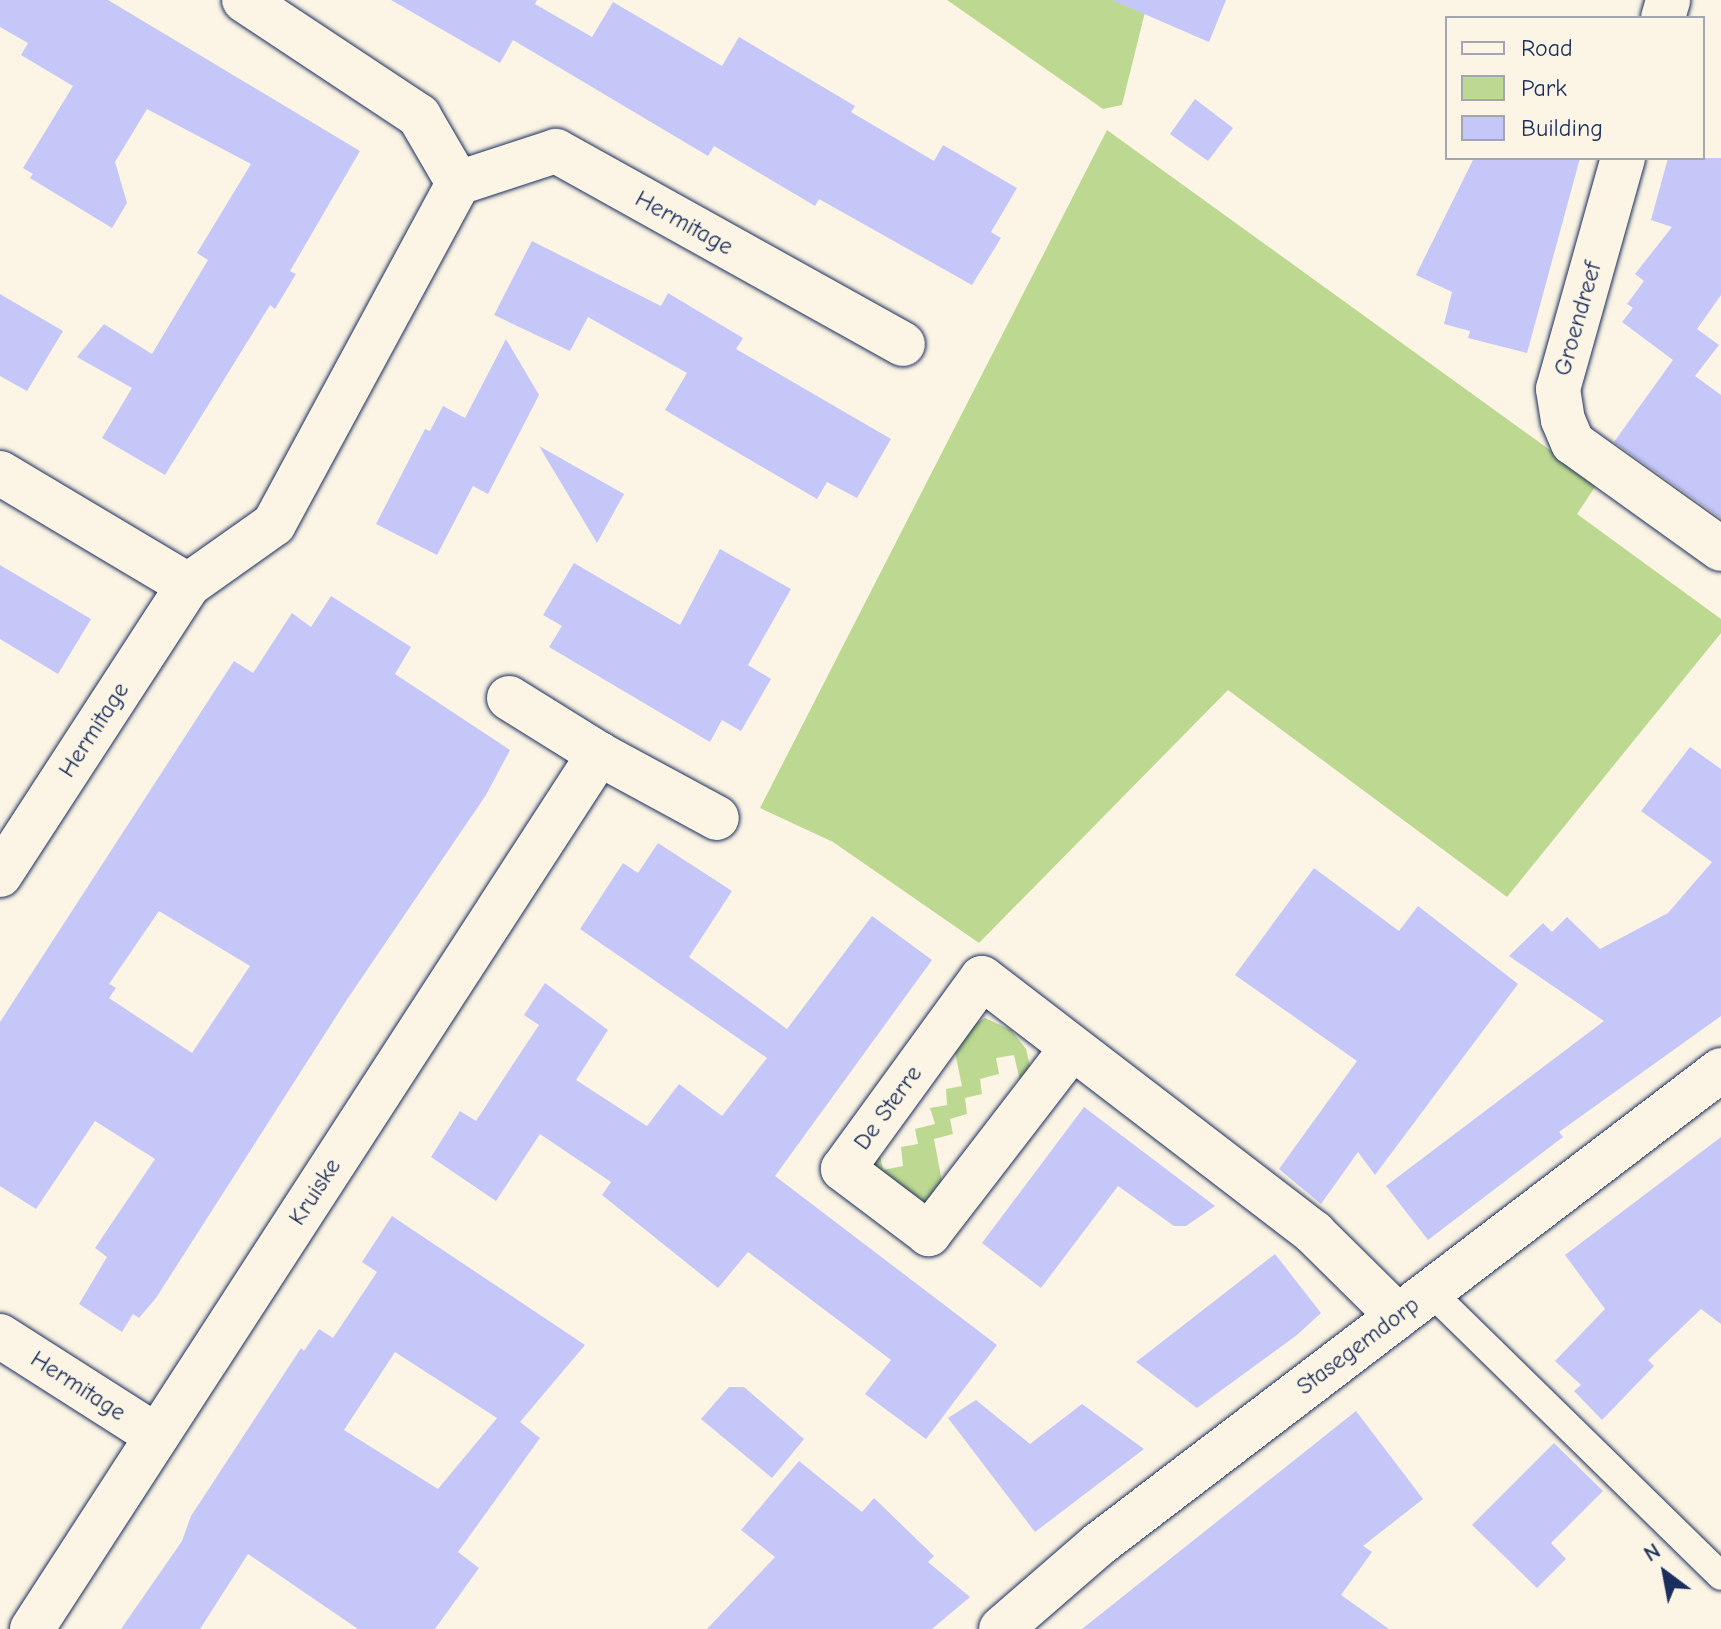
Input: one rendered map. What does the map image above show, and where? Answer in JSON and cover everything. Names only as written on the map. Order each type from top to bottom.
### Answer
[{"type":"street","points":[[244,0],[419,116],[458,183]]},
{"type":"street","name":"Hermitage","points":[[0,875],[188,585],[274,524],[458,183],[556,151],[903,344]]},
{"type":"street","name":"Groendreef","points":[[1622,160],[1558,389],[1563,420],[1573,443],[1721,549]]},
{"type":"street","points":[[0,473],[188,585]]},
{"type":"street","points":[[509,698],[599,754],[717,818]]},
{"type":"street","name":"Kruiske","points":[[32,1629],[599,754]]},
{"type":"street","name":"De Sterre","points":[[1072,1048],[929,1234],[843,1169],[982,978],[1314,1233],[1414,1303]]},
{"type":"street","name":"Stasegemdorp","points":[[1001,1629],[1099,1544],[1721,1070]]},
{"type":"street","name":"Hermitage","points":[[0,1336],[157,1436]]},
{"type":"lane","points":[[1414,1303],[1721,1576]]},
{"type":"green space","points":[[947,0],[1148,0],[1122,105],[1103,109]]},
{"type":"green space","points":[[1107,130],[1597,484],[1577,514],[1721,619],[1721,633],[1507,897],[1228,690],[979,943],[833,842],[760,808]]},
{"type":"green space","points":[[985,1018],[1011,1030],[1026,1049],[1030,1066],[1021,1085],[1014,1055],[996,1058],[999,1074],[980,1079],[982,1094],[965,1098],[967,1114],[950,1119],[953,1134],[934,1139],[943,1187],[920,1208],[865,1178],[877,1140],[883,1170],[903,1166],[901,1147],[918,1144],[915,1129],[935,1124],[930,1108],[947,1105],[946,1089],[962,1086],[952,1038]]},
{"type":"building","points":[[0,0],[108,0],[360,151],[290,271],[296,274],[275,309],[270,305],[165,475],[102,438],[132,388],[77,357],[104,324],[152,354],[208,260],[197,253],[251,164],[147,109],[115,162],[127,203],[112,228],[30,178],[33,174],[23,168],[73,86],[21,55],[28,43],[0,27]]},
{"type":"building","points":[[391,0],[537,0],[535,4],[592,37],[613,2],[722,66],[739,37],[855,106],[851,112],[934,161],[943,145],[1017,188],[991,232],[1001,238],[972,285],[819,199],[815,206],[714,146],[708,156],[513,40],[500,63]]},
{"type":"building","points":[[1112,0],[1226,0],[1209,42]]},
{"type":"building","points":[[1195,99],[1233,128],[1208,161],[1170,134]]},
{"type":"building","points":[[1721,158],[1721,295],[1697,329],[1719,345],[1695,376],[1721,395],[1721,518],[1614,442],[1673,360],[1622,322],[1633,308],[1627,304],[1644,281],[1635,274],[1672,227],[1651,220],[1667,160]]},
{"type":"building","points":[[1473,160],[1579,160],[1527,353],[1468,338],[1470,331],[1444,324],[1452,292],[1416,275]]},
{"type":"building","points":[[532,241],[661,306],[668,293],[743,338],[736,349],[891,439],[857,498],[827,482],[817,499],[665,410],[687,373],[588,317],[570,351],[494,315]]},
{"type":"building","points":[[0,294],[63,331],[27,391],[0,376]]},
{"type":"building","points":[[506,339],[539,395],[488,494],[473,486],[437,555],[376,524],[425,429],[430,431],[443,406],[465,418]]},
{"type":"building","points":[[539,446],[624,494],[597,543]]},
{"type":"building","points":[[720,549],[791,589],[748,665],[771,679],[741,731],[722,720],[710,742],[549,647],[562,626],[543,615],[574,563],[680,625]]},
{"type":"building","points":[[0,565],[91,619],[58,674],[0,639]]},
{"type":"building","points":[[331,596],[411,647],[395,674],[510,750],[486,795],[346,1001],[156,1298],[139,1318],[133,1314],[122,1332],[79,1304],[107,1257],[95,1248],[155,1159],[95,1121],[36,1209],[0,1186],[0,1022],[234,661],[253,673],[292,613],[311,627]],"holes":[[[159,911],[250,966],[192,1053],[109,998],[116,988],[109,984]]]},
{"type":"building","points":[[1690,747],[1721,769],[1721,1016],[1559,1132],[1563,1137],[1428,1240],[1386,1186],[1604,1021],[1509,956],[1543,923],[1552,932],[1567,917],[1600,949],[1668,913],[1712,862],[1641,811]]},
{"type":"building","points":[[658,843],[732,891],[689,957],[787,1029],[872,916],[932,960],[775,1176],[997,1345],[926,1439],[865,1394],[891,1360],[748,1252],[718,1288],[602,1195],[611,1182],[540,1134],[496,1201],[431,1157],[460,1111],[476,1121],[539,1025],[524,1015],[545,983],[608,1030],[576,1080],[647,1126],[679,1084],[722,1116],[767,1058],[580,929],[623,863],[638,873]]},
{"type":"building","points":[[1314,868],[1399,931],[1418,906],[1518,984],[1375,1175],[1358,1152],[1321,1204],[1279,1169],[1357,1061],[1235,975]]},
{"type":"building","points":[[1084,1107],[1215,1206],[1186,1226],[1174,1226],[1118,1186],[1041,1288],[982,1243]]},
{"type":"building","points":[[1721,1137],[1721,1324],[1701,1309],[1648,1360],[1654,1366],[1602,1420],[1574,1391],[1581,1385],[1555,1361],[1605,1309],[1565,1255]]},
{"type":"building","points":[[392,1216],[585,1345],[520,1422],[540,1438],[458,1552],[479,1568],[435,1629],[358,1629],[248,1554],[200,1629],[121,1629],[182,1541],[191,1516],[301,1348],[304,1351],[319,1329],[333,1338],[377,1272],[362,1262]],"holes":[[[395,1352],[497,1418],[438,1489],[344,1430]]]},
{"type":"building","points":[[1275,1254],[1321,1313],[1297,1335],[1197,1408],[1136,1362]]},
{"type":"building","points":[[729,1387],[744,1387],[804,1439],[772,1478],[701,1419]]},
{"type":"building","points":[[976,1400],[1030,1444],[1082,1404],[1144,1449],[1035,1532],[948,1418]]},
{"type":"building","points":[[1356,1411],[1423,1499],[1363,1546],[1372,1552],[1341,1595],[1389,1629],[1082,1629]]},
{"type":"building","points":[[1554,1443],[1603,1491],[1551,1543],[1566,1559],[1537,1588],[1472,1525]]},
{"type":"building","points":[[799,1461],[862,1512],[874,1498],[934,1556],[928,1562],[970,1597],[932,1629],[707,1629],[775,1557],[741,1530]]}]
